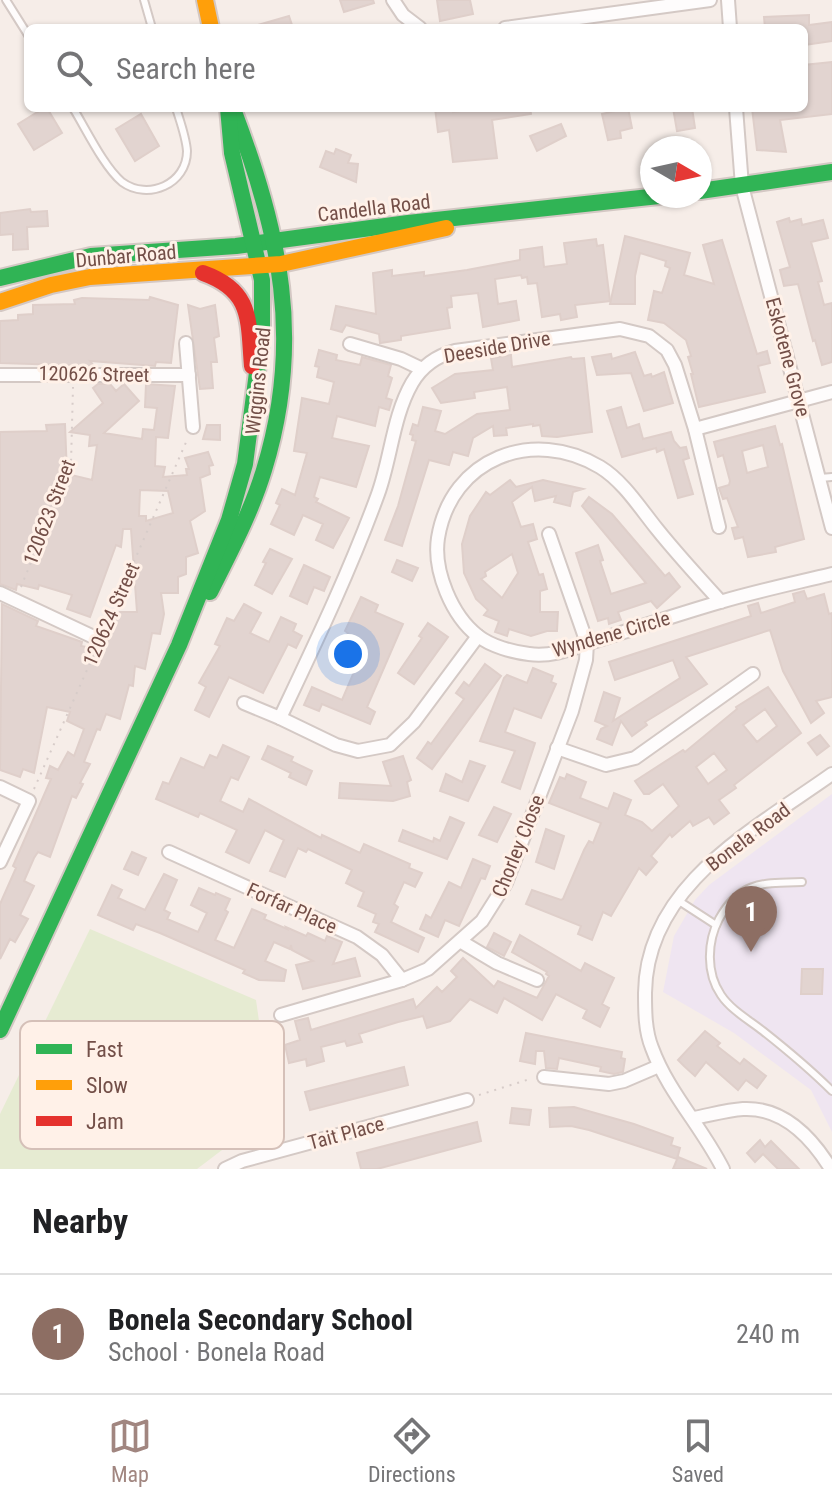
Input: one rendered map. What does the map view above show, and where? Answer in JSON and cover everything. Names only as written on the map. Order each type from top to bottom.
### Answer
[{"type":"street","points":[[205,0],[210,24]]},
{"type":"street","points":[[393,0],[403,15],[415,24]]},
{"type":"street","points":[[534,24],[710,0]]},
{"type":"street","points":[[728,0],[730,24]]},
{"type":"street","name":"Wiggins Road","points":[[0,1030],[179,645],[229,520],[245,464],[262,322],[260,266],[232,153],[230,112]]},
{"type":"street","name":"Wiggins Road","points":[[179,645],[232,553],[263,479],[276,425],[285,364],[285,303],[277,241],[251,150],[232,112]]},
{"type":"street","name":"Eskotene Grove","points":[[736,112],[742,186],[799,401],[826,477],[832,528]]},
{"type":"street","points":[[712,190],[832,172]]},
{"type":"street","name":"Candella Road","points":[[255,243],[640,198]]},
{"type":"street","name":"Candella Road","points":[[260,266],[383,243],[498,215]]},
{"type":"street","name":"Dunbar Road","points":[[0,278],[91,256],[255,243]]},
{"type":"street","name":"Dunbar Road","points":[[0,302],[51,285],[90,277],[260,266]]},
{"type":"street","points":[[194,270],[226,281],[243,299],[255,398]]},
{"type":"street","name":"Deeside Drive","points":[[280,718],[361,541],[382,484],[407,394],[422,369],[438,357],[455,351],[620,329],[649,336],[667,350],[675,365],[695,429],[719,527]]},
{"type":"street","points":[[186,343],[193,427]]},
{"type":"street","points":[[350,344],[401,359],[422,369]]},
{"type":"street","name":"120626 Street","points":[[0,375],[189,375]]},
{"type":"street","points":[[695,429],[832,392]]},
{"type":"street","name":"Wyndene Circle","points":[[721,602],[681,559],[621,484],[578,455],[556,449],[514,450],[496,458],[467,479],[452,499],[438,538],[446,591],[459,616],[478,636],[501,647],[530,655],[552,654],[721,602],[832,574]]},
{"type":"street","points":[[549,534],[587,643]]},
{"type":"street","points":[[0,593],[100,640]]},
{"type":"street","points":[[244,703],[336,745],[358,751],[390,745],[414,722],[478,636]]},
{"type":"street","name":"Chorley Close","points":[[281,1015],[402,980],[428,969],[482,921],[506,883],[557,748],[580,686],[587,643]]},
{"type":"street","points":[[557,748],[606,765],[635,758],[753,674]]},
{"type":"street","name":"Bonela Road","points":[[723,1169],[694,1118],[678,1099],[650,1043],[645,1014],[647,963],[653,942],[676,899],[710,863],[832,774]]},
{"type":"street","points":[[0,787],[29,801],[0,862]]},
{"type":"street","name":"Forfar Place","points":[[169,852],[357,937],[382,955],[402,980]]},
{"type":"street","points":[[460,941],[497,963],[537,980]]},
{"type":"street","points":[[544,1077],[609,1084],[659,1066]]},
{"type":"street","name":"Tait Place","points":[[225,1169],[242,1161],[467,1100]]},
{"type":"street","points":[[694,1118],[741,1109],[770,1113],[797,1127],[822,1154],[831,1169]]},
{"type":"lane","points":[[6,0],[24,29]]},
{"type":"lane","points":[[144,0],[151,24]]},
{"type":"lane","points":[[76,112],[121,181],[147,191],[161,189],[171,183],[184,164],[187,151],[177,112]]},
{"type":"lane","points":[[802,882],[763,883],[747,888],[736,897],[716,925],[710,945],[710,967],[721,995],[729,1005],[813,1071],[832,1091]]},
{"type":"lane","points":[[676,899],[716,925]]},
{"type":"path","name":"120623 Street","points":[[16,600],[71,464],[74,374]]},
{"type":"path","name":"120624 Street","points":[[29,801],[193,427]]},
{"type":"path","points":[[467,1100],[518,1081],[544,1077]]},
{"type":"shaded area","points":[[832,794],[832,1132],[811,1090],[734,1033],[663,992],[674,936],[695,900],[709,885]]},
{"type":"green space","points":[[90,929],[256,1000],[259,1021],[45,1021]]},
{"type":"green space","points":[[20,1073],[20,1149],[223,1149],[197,1169],[0,1169],[0,1114]]},
{"type":"building","points":[[340,0],[373,0],[374,3],[344,12]]},
{"type":"building","points":[[437,0],[470,0],[473,14],[440,21]]},
{"type":"building","points":[[809,15],[809,25],[832,22],[832,41],[808,44],[808,24],[765,24],[764,17]]},
{"type":"building","points":[[289,16],[292,24],[261,24]]},
{"type":"building","points":[[832,62],[832,114],[780,120],[786,152],[757,150],[752,112],[808,112],[808,65]]},
{"type":"building","points":[[38,112],[49,112],[62,133],[34,150],[18,124]]},
{"type":"building","points":[[436,112],[531,112],[492,120],[497,158],[453,162],[449,130],[438,132]]},
{"type":"building","points":[[629,112],[632,128],[620,131],[621,138],[608,140],[602,114]]},
{"type":"building","points":[[674,112],[693,112],[695,128],[677,131]]},
{"type":"building","points":[[141,114],[159,146],[135,161],[116,129]]},
{"type":"building","points":[[561,124],[566,136],[537,151],[530,136]]},
{"type":"building","points":[[336,149],[351,155],[348,163],[358,164],[356,182],[320,167],[326,151],[334,154]]},
{"type":"building","points":[[30,209],[31,212],[47,211],[48,226],[27,227],[28,249],[13,250],[13,234],[0,235],[0,213]]},
{"type":"building","points":[[789,218],[790,222],[801,219],[802,225],[823,220],[828,238],[811,242],[822,281],[818,282],[824,305],[832,303],[832,362],[822,365],[798,284],[784,286],[780,270],[790,267],[777,222]]},
{"type":"building","points":[[625,236],[690,253],[684,275],[714,284],[703,245],[722,240],[757,354],[767,351],[770,363],[758,366],[765,392],[699,407],[686,340],[664,323],[648,320],[654,291],[662,293],[670,268],[665,266],[666,261],[640,253],[635,276],[635,304],[610,304]]},
{"type":"building","points":[[596,239],[597,246],[603,245],[610,301],[575,305],[577,317],[561,320],[560,314],[542,317],[537,283],[528,284],[527,277],[522,278],[521,275],[495,279],[498,304],[516,301],[519,320],[483,327],[478,293],[451,296],[452,307],[447,308],[450,328],[401,336],[401,340],[380,343],[379,334],[346,325],[342,332],[331,329],[336,306],[376,314],[373,273],[392,270],[392,276],[424,272],[424,276],[467,270],[520,260],[520,250],[542,247],[544,267],[567,264],[564,243]]},
{"type":"building","points":[[150,297],[178,305],[171,363],[156,362],[155,366],[90,361],[94,366],[0,363],[0,321],[18,320],[18,315],[33,314],[33,305],[75,304],[74,300],[82,298],[149,300]]},
{"type":"building","points":[[188,305],[200,309],[215,305],[219,336],[214,338],[217,362],[211,362],[213,388],[200,389]]},
{"type":"building","points":[[319,350],[337,355],[336,360],[360,365],[362,357],[391,365],[388,376],[392,378],[386,398],[392,400],[389,410],[379,407],[375,426],[337,416],[332,438],[369,446],[356,487],[320,477],[314,497],[318,499],[316,502],[349,518],[333,548],[316,540],[323,524],[303,515],[294,535],[271,524],[280,505],[276,503],[282,489],[295,495],[307,453],[294,451],[302,398],[329,404],[334,382],[317,377],[319,367],[315,366]]},
{"type":"building","points":[[635,352],[644,376],[651,374],[652,377],[664,372],[673,403],[644,411],[631,373],[597,375],[592,357],[611,354],[612,359]]},
{"type":"building","points":[[511,355],[512,367],[571,357],[584,358],[592,432],[542,436],[540,425],[533,424],[506,428],[507,435],[494,436],[493,426],[473,438],[468,456],[453,452],[449,465],[429,460],[402,546],[385,540],[416,441],[410,434],[413,424],[418,426],[423,407],[441,411],[435,431],[445,434],[477,414],[510,410],[507,387],[474,392],[475,398],[441,403],[432,388],[455,374],[493,370],[491,358]]},
{"type":"building","points":[[98,384],[110,384],[116,391],[124,384],[139,401],[104,433],[142,439],[143,429],[154,430],[157,408],[145,407],[146,384],[175,386],[168,438],[156,437],[155,466],[165,467],[163,477],[187,475],[186,469],[189,469],[185,458],[208,452],[213,465],[209,466],[210,474],[200,478],[205,511],[190,521],[198,553],[186,557],[186,574],[178,577],[178,593],[161,593],[164,614],[160,634],[152,633],[145,669],[135,666],[133,686],[129,685],[120,719],[106,714],[100,730],[97,729],[84,762],[90,764],[80,783],[83,784],[76,798],[72,796],[50,857],[38,852],[24,881],[34,886],[20,915],[28,919],[15,942],[10,939],[0,959],[0,904],[16,868],[13,866],[51,779],[46,778],[50,766],[58,770],[68,752],[74,756],[84,729],[67,721],[70,712],[47,707],[34,773],[23,769],[20,777],[0,770],[2,604],[38,621],[36,626],[82,642],[81,646],[103,650],[118,612],[137,612],[131,529],[123,529],[121,547],[116,545],[90,617],[67,609],[72,595],[39,585],[38,589],[17,584],[16,590],[0,584],[0,432],[47,431],[46,425],[65,424],[67,474],[92,480],[97,445],[89,446],[90,435],[70,432],[103,403],[93,388]],"holes":[[[140,490],[168,491],[173,513],[146,521],[146,516],[139,516]]]},
{"type":"building","points":[[621,407],[627,428],[639,424],[643,439],[671,432],[680,448],[686,447],[689,458],[683,460],[693,494],[678,498],[664,449],[657,452],[656,448],[622,457],[607,411]]},
{"type":"building","points":[[207,425],[220,425],[220,440],[203,439]]},
{"type":"building","points":[[775,426],[804,539],[775,547],[776,552],[748,557],[743,537],[735,539],[732,528],[738,527],[727,498],[723,499],[719,488],[729,485],[730,481],[723,455],[718,457],[714,442]],"holes":[[[763,445],[768,467],[747,473],[742,451]]]},
{"type":"building","points":[[510,480],[516,487],[543,480],[583,489],[573,492],[570,506],[554,502],[556,496],[535,501],[532,487],[512,502],[521,527],[533,524],[537,539],[528,542],[547,589],[540,591],[540,612],[558,612],[557,631],[531,636],[509,629],[507,636],[495,632],[499,621],[484,615],[488,610],[476,599],[464,573],[462,544],[470,516],[486,492],[490,495]],"holes":[[[512,554],[518,573],[502,598],[481,579],[486,576],[485,572]]]},
{"type":"building","points":[[589,497],[612,514],[665,576],[669,573],[680,587],[657,608],[651,601],[618,612],[621,620],[609,624],[608,618],[598,621],[576,553],[598,545],[611,594],[646,583],[582,506]]},
{"type":"building","points":[[270,549],[292,559],[272,594],[255,585]]},
{"type":"building","points":[[397,560],[418,568],[412,581],[392,572]]},
{"type":"building","points":[[304,565],[330,577],[324,591],[314,587],[307,604],[290,596]]},
{"type":"building","points":[[804,591],[807,599],[824,594],[829,614],[832,613],[832,697],[816,701],[824,713],[811,723],[783,671],[770,630],[686,657],[707,684],[645,722],[647,725],[632,736],[621,721],[612,745],[597,739],[601,729],[607,726],[595,721],[604,692],[620,698],[613,721],[680,678],[673,660],[615,680],[609,662],[751,616],[748,606],[758,603],[761,613],[795,602],[793,594]]},
{"type":"building","points":[[361,597],[378,605],[375,612],[403,624],[367,707],[375,712],[370,724],[322,704],[319,711],[304,705],[312,687],[342,700],[357,665],[353,663],[355,660],[339,652]]},
{"type":"building","points":[[244,604],[261,613],[250,633],[269,642],[281,617],[296,624],[293,631],[302,636],[296,648],[288,644],[263,693],[229,677],[209,717],[195,710],[206,687],[199,683],[220,646],[215,644],[227,618],[234,621]]},
{"type":"building","points":[[428,623],[448,637],[414,684],[398,673],[422,638],[419,636]]},
{"type":"building","points":[[485,664],[501,676],[432,769],[417,758],[464,699],[456,693],[464,682],[469,686]]},
{"type":"building","points":[[533,668],[553,676],[551,682],[556,684],[541,718],[514,708],[505,732],[535,743],[520,789],[502,782],[515,751],[480,741],[504,678],[507,675],[527,683]]},
{"type":"building","points":[[768,687],[801,733],[719,800],[729,813],[714,824],[709,817],[693,826],[690,821],[672,837],[670,834],[651,856],[657,862],[646,875],[639,868],[611,916],[603,912],[592,940],[578,934],[581,926],[526,904],[532,890],[563,899],[584,850],[589,841],[593,843],[601,823],[549,803],[560,777],[565,779],[567,774],[586,782],[580,798],[608,809],[614,793],[631,800],[625,815],[642,822],[652,831],[679,806],[663,784],[644,794],[635,781],[683,750],[685,752],[736,707]],"holes":[[[765,709],[777,726],[757,742],[743,725]],[[714,753],[727,770],[708,784],[696,767]]]},
{"type":"building","points":[[820,735],[829,746],[817,755],[808,743]]},
{"type":"building","points":[[223,745],[249,757],[238,780],[231,777],[220,801],[243,812],[249,799],[321,838],[322,835],[360,853],[364,844],[410,864],[409,868],[422,873],[415,887],[404,882],[394,904],[398,907],[391,922],[424,938],[418,952],[375,932],[379,924],[373,922],[376,914],[358,906],[364,892],[346,883],[352,870],[308,849],[306,852],[298,848],[285,877],[270,871],[284,840],[265,830],[249,863],[226,852],[237,830],[200,813],[198,817],[156,799],[163,782],[169,784],[181,758],[204,768],[210,755],[217,758]]},
{"type":"building","points":[[268,746],[293,757],[291,761],[312,771],[306,785],[289,777],[291,773],[262,759]]},
{"type":"building","points":[[403,756],[411,780],[407,782],[410,796],[393,801],[339,798],[340,783],[391,786],[383,762]]},
{"type":"building","points":[[470,761],[485,766],[468,801],[440,791],[446,774],[462,782]]},
{"type":"building","points":[[494,807],[511,814],[497,842],[479,835]]},
{"type":"building","points":[[450,817],[464,823],[447,859],[399,841],[403,830],[433,842],[434,838],[440,841]]},
{"type":"building","points":[[546,829],[564,836],[554,869],[536,862]]},
{"type":"building","points":[[132,852],[146,858],[138,875],[124,869]]},
{"type":"building","points":[[473,859],[490,866],[485,879],[481,878],[459,926],[445,920],[438,937],[420,929],[426,915],[431,918],[449,882],[461,888]]},
{"type":"building","points":[[164,874],[177,880],[164,910],[170,913],[167,919],[198,932],[207,913],[191,905],[199,888],[216,893],[230,899],[225,910],[228,912],[215,940],[234,948],[252,909],[266,915],[264,919],[306,936],[308,933],[325,941],[327,936],[342,942],[333,964],[355,958],[360,976],[303,989],[296,965],[313,961],[292,950],[291,945],[290,949],[274,942],[265,961],[286,970],[284,981],[259,980],[243,973],[245,970],[160,933],[136,924],[133,930],[98,915],[112,885],[122,890],[118,898],[145,910]]},
{"type":"building","points":[[494,933],[511,942],[504,956],[487,947]]},
{"type":"building","points":[[520,935],[581,971],[585,963],[614,978],[602,1004],[609,1008],[600,1027],[583,1018],[587,1010],[556,994],[542,1020],[504,998],[497,1013],[470,999],[450,1021],[427,1028],[423,1016],[398,1022],[359,1034],[362,1042],[347,1046],[345,1041],[321,1047],[324,1061],[307,1066],[306,1059],[289,1063],[285,1045],[300,1040],[295,1021],[308,1018],[311,1030],[413,999],[416,1008],[437,987],[442,992],[457,977],[451,971],[463,958],[494,987],[498,981],[537,998],[549,976],[512,952]]},
{"type":"building","points":[[802,969],[823,969],[822,994],[801,994]]},
{"type":"building","points":[[705,1031],[720,1043],[717,1046],[740,1064],[744,1059],[766,1076],[757,1088],[746,1080],[738,1090],[706,1062],[695,1076],[678,1060]]},
{"type":"building","points":[[526,1033],[622,1052],[621,1058],[625,1059],[623,1072],[600,1071],[601,1067],[559,1058],[557,1069],[546,1068],[544,1051],[536,1051],[535,1064],[520,1061]]},
{"type":"building","points":[[404,1067],[408,1085],[310,1110],[305,1092]]},
{"type":"building","points":[[574,1107],[673,1138],[671,1145],[680,1148],[677,1159],[589,1130],[571,1126],[550,1127],[549,1108]]},
{"type":"building","points":[[512,1108],[531,1110],[529,1125],[510,1123]]},
{"type":"building","points":[[477,1122],[481,1141],[377,1169],[361,1169],[357,1153]]},
{"type":"building","points":[[760,1140],[765,1147],[771,1141],[799,1169],[778,1169],[763,1154],[755,1162],[747,1153]]},
{"type":"building","points":[[678,1157],[707,1169],[673,1169]]},
{"type":"traffic: fast","points":[[0,1030],[179,645],[229,520],[245,464],[262,334],[262,280],[232,153],[228,112]]},
{"type":"traffic: fast","points":[[210,592],[259,486],[276,422],[283,376],[284,331],[274,243],[234,112]]},
{"type":"traffic: fast","points":[[712,189],[832,172]]},
{"type":"traffic: fast","points":[[0,278],[91,256],[236,246],[408,223],[640,198]]},
{"type":"traffic: slow","points":[[205,0],[210,24]]},
{"type":"traffic: slow","points":[[0,302],[51,285],[90,277],[281,264],[446,228]]},
{"type":"traffic: jam","points":[[203,273],[231,289],[245,309],[252,366]]},
{"type":"place","name":"Bonela Secondary School","points":[[751,952]]}]
